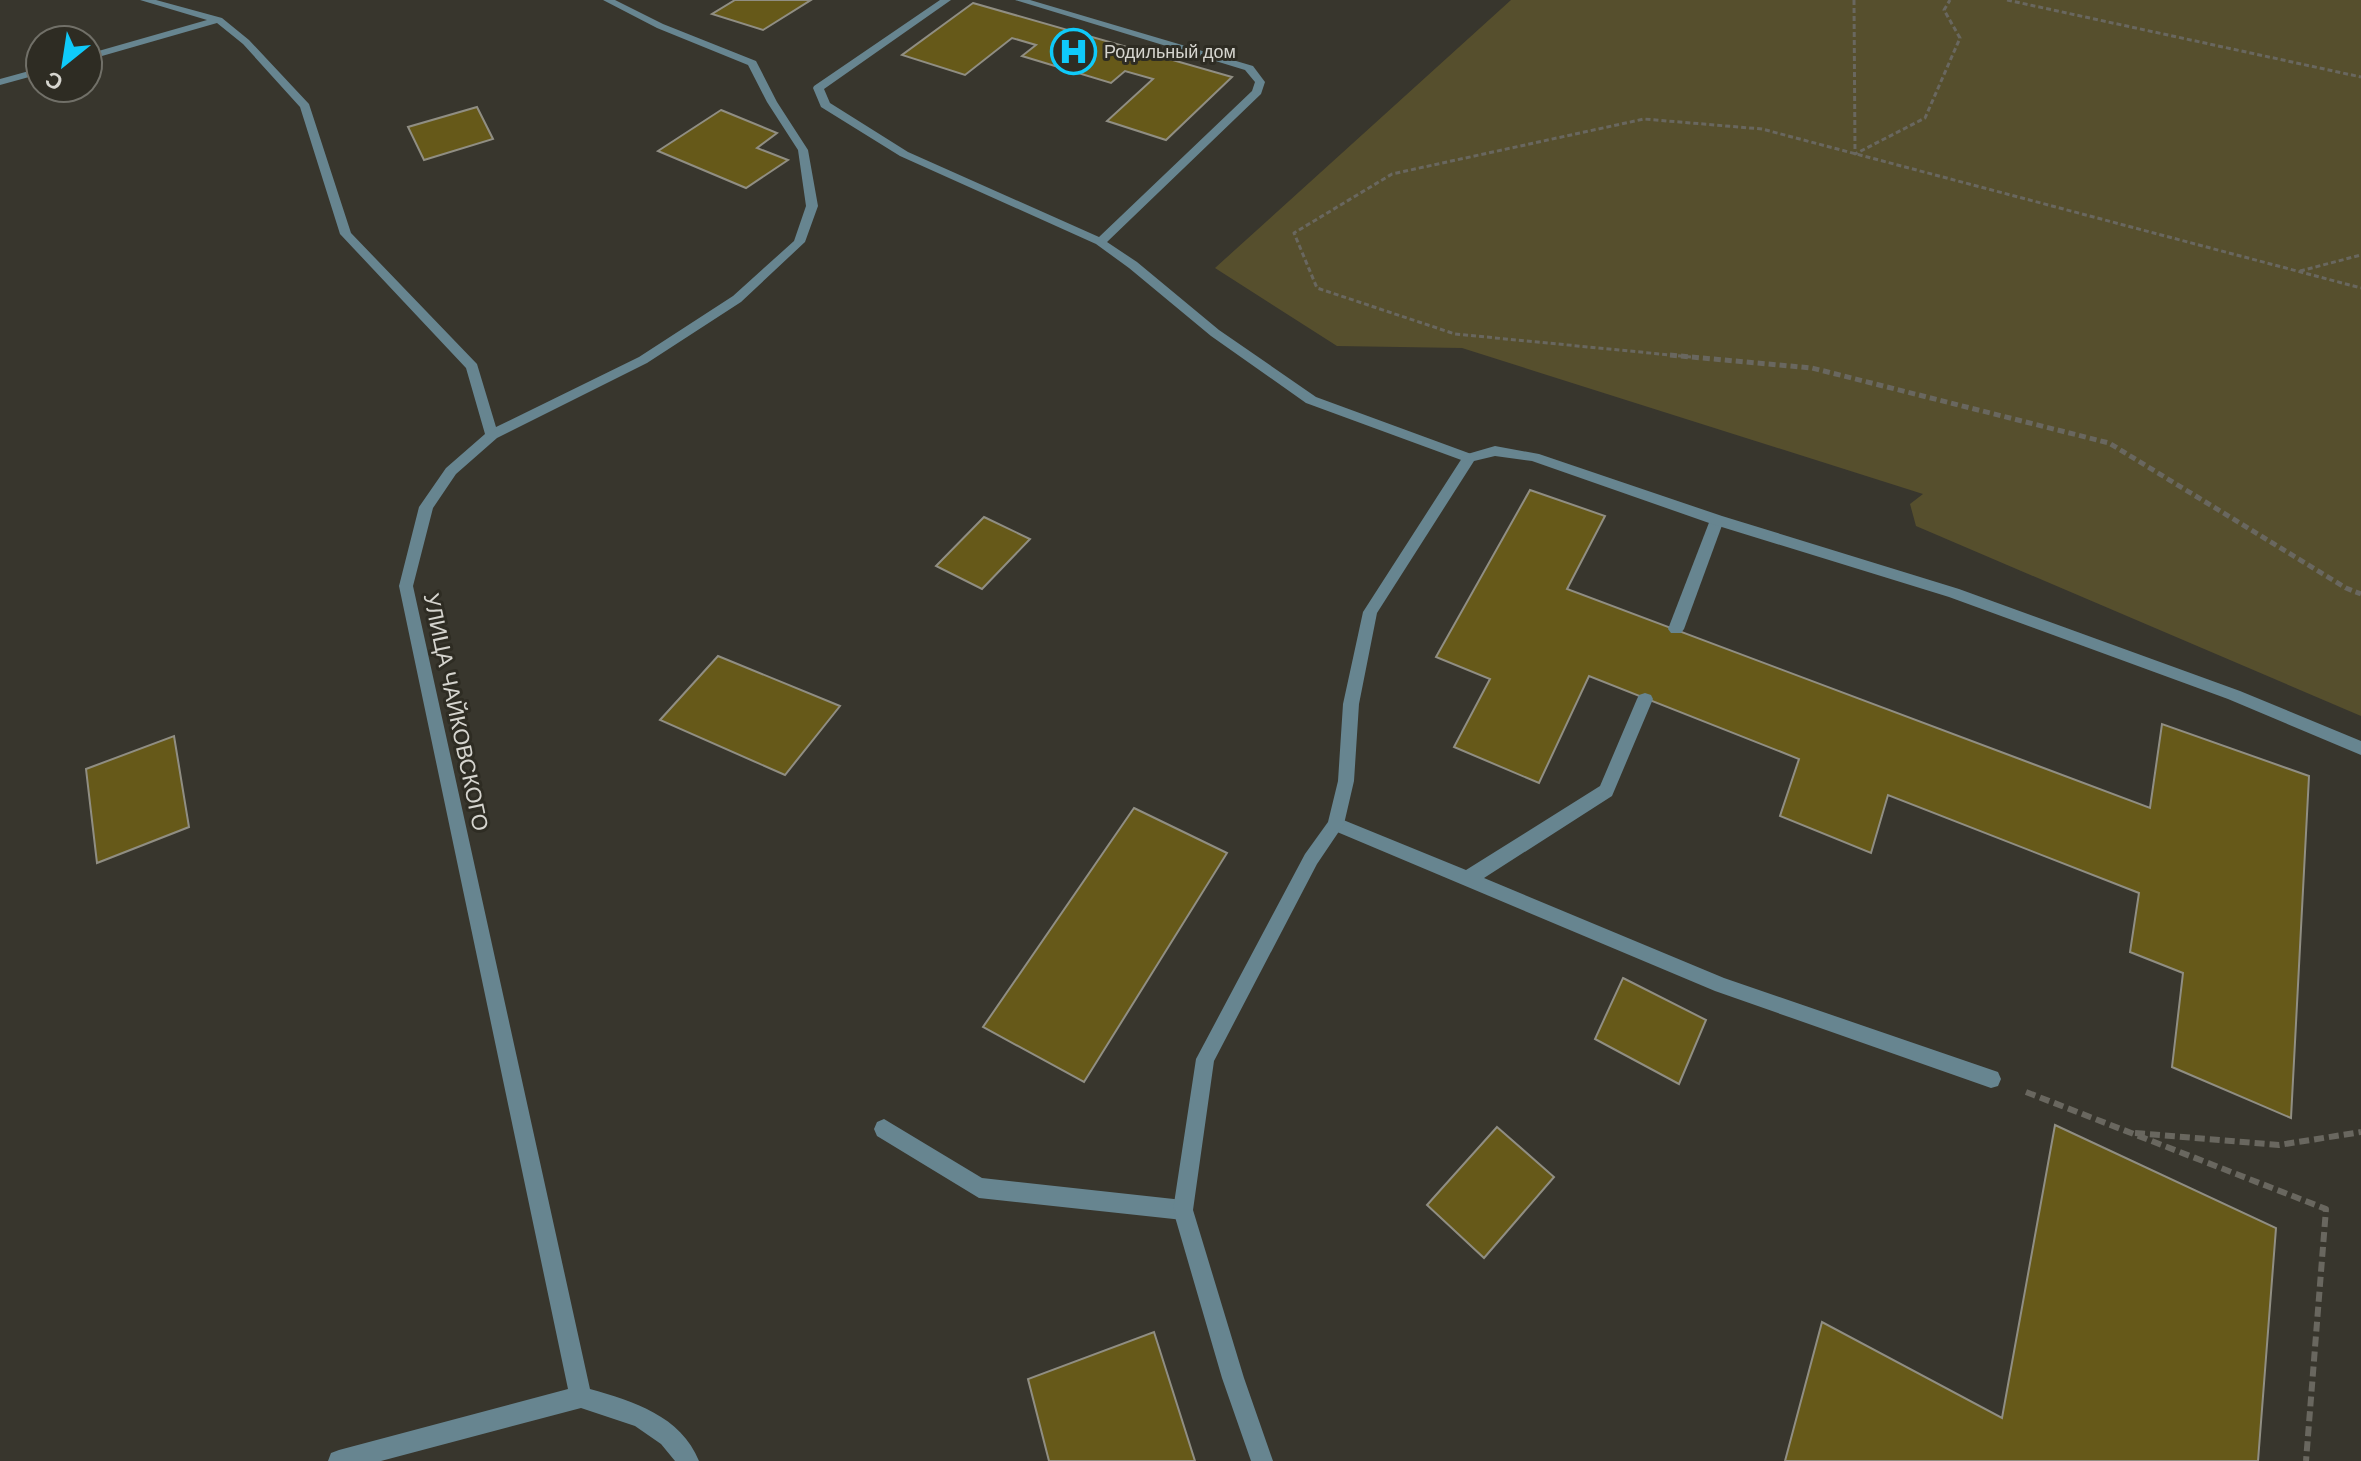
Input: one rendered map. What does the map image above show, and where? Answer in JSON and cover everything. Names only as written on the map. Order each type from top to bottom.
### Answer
[{"type":"street","points":[[145,0],[219,20],[246,42],[305,106],[346,234],[472,367],[492,435]]},
{"type":"street","name":"УЛИЦА ЧАЙКОВСКОГО","points":[[581,1397],[406,586],[426,507],[451,471],[492,435],[643,360],[737,299],[799,242],[812,206],[803,150],[772,102],[752,63],[660,26],[608,0]]},
{"type":"street","points":[[946,0],[818,88],[825,105],[904,154],[1100,242],[1133,265],[1215,333],[1311,400],[1469,458],[1495,451],[1534,457],[1717,520],[1954,593],[2234,695],[2361,748]]},
{"type":"street","points":[[1020,0],[1249,68],[1260,82],[1257,92],[1100,242]]},
{"type":"street","points":[[104,52],[219,20]]},
{"type":"street","points":[[0,82],[24,75]]},
{"type":"street","points":[[1262,1461],[1233,1378],[1183,1210],[1205,1059],[1311,859],[1336,824],[1346,781],[1351,704],[1370,612],[1469,458]]},
{"type":"street","points":[[1676,629],[1717,520]]},
{"type":"street","points":[[1467,879],[1606,791],[1645,699]]},
{"type":"street","points":[[1336,824],[1721,985],[1991,1079]]},
{"type":"street","points":[[884,1129],[979,1188],[1183,1210]]},
{"type":"street","points":[[339,1461],[581,1397],[637,1414],[681,1446],[688,1461]]},
{"type":"path","points":[[1854,0],[1855,154]]},
{"type":"path","points":[[1855,154],[1925,118],[1960,38],[1944,10],[1950,0]]},
{"type":"path","points":[[2007,0],[2361,77]]},
{"type":"path","points":[[2361,288],[1762,129],[1644,119],[1392,174],[1294,233],[1317,288],[1455,334],[1812,368],[2109,443],[2346,588],[2361,594]]},
{"type":"path","points":[[2299,272],[2361,255]]},
{"type":"path","points":[[1991,1079],[2326,1209],[2306,1461]]},
{"type":"path","points":[[2128,1132],[2279,1145],[2361,1132]]},
{"type":"shaded area","points":[[1511,0],[2361,0],[2361,716],[1916,526],[1910,504],[1923,494],[1462,348],[1337,346],[1215,268]]},
{"type":"building","points":[[735,0],[811,0],[763,30],[712,14]]},
{"type":"building","points":[[973,3],[1232,77],[1166,140],[1107,121],[1153,79],[1125,71],[1111,83],[1022,56],[1036,45],[1012,38],[965,75],[902,55]]},
{"type":"building","points":[[477,107],[493,139],[424,160],[408,127]]},
{"type":"building","points":[[721,110],[777,133],[757,148],[788,160],[746,188],[658,151]]},
{"type":"building","points":[[1530,490],[1605,516],[1567,589],[2150,808],[2162,724],[2309,776],[2291,1118],[2172,1067],[2183,973],[2130,952],[2139,893],[1888,795],[1871,853],[1780,816],[1799,759],[1589,676],[1539,783],[1454,747],[1490,679],[1436,657]]},
{"type":"building","points":[[984,517],[1030,539],[982,589],[936,566]]},
{"type":"building","points":[[718,656],[840,706],[785,775],[660,720]]},
{"type":"building","points":[[174,736],[189,827],[97,863],[86,769]]},
{"type":"building","points":[[1134,808],[1227,853],[1084,1082],[983,1027]]},
{"type":"building","points":[[1623,978],[1706,1020],[1679,1084],[1595,1039]]},
{"type":"building","points":[[2055,1125],[2276,1228],[2258,1461],[1785,1461],[1822,1322],[2002,1418]]},
{"type":"building","points":[[1497,1127],[1554,1177],[1484,1258],[1427,1205]]},
{"type":"building","points":[[1154,1332],[1195,1461],[1049,1461],[1028,1379]]},
{"type":"place","name":"Родильный дом","points":[[1073,52]]}]
